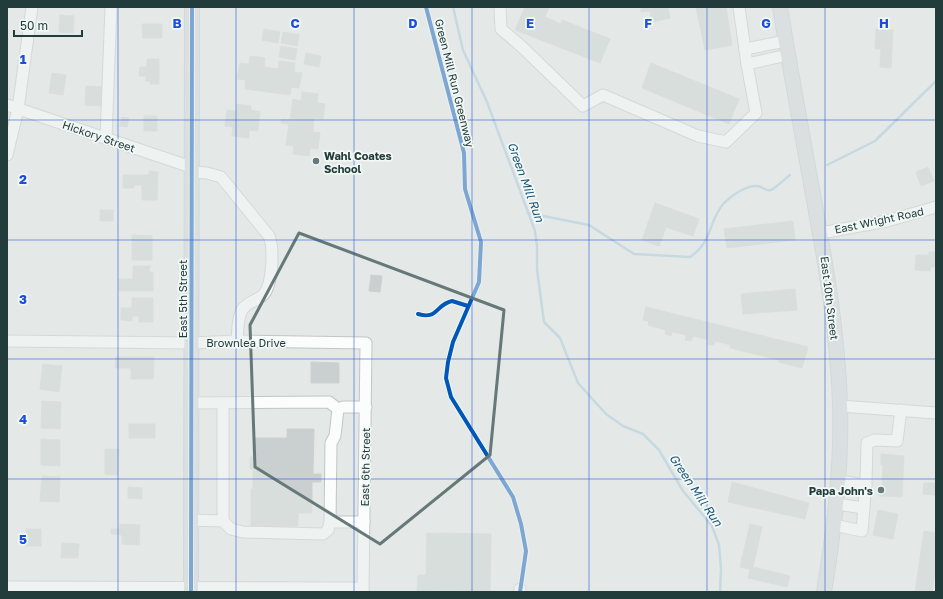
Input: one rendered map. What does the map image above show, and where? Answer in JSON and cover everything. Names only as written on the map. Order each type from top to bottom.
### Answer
[{"type":"main road","name":"East 5th Street","points":[[190,590],[192,7]]},
{"type":"main road","name":"East 10th Street","points":[[780,7],[821,233],[836,351],[840,406],[839,481],[824,592]]},
{"type":"street","points":[[7,155],[18,109],[32,7]]},
{"type":"street","points":[[106,138],[111,7]]},
{"type":"street","points":[[500,7],[501,29],[521,46],[583,106],[603,95],[698,136],[726,142],[756,113],[739,7]]},
{"type":"street","points":[[745,49],[786,41]]},
{"type":"street","points":[[747,64],[788,55]]},
{"type":"street","name":"Hickory Street","points":[[7,105],[106,138],[191,169],[221,177],[269,236],[272,243],[269,282],[262,296],[247,305],[242,310],[239,317],[237,341]]},
{"type":"street","name":"East Wright Road","points":[[821,233],[887,221],[936,207]]},
{"type":"street","name":"Brownlea Drive","points":[[7,342],[237,341],[366,343]]},
{"type":"street","name":"East 6th Street","points":[[363,590],[366,343]]},
{"type":"street","points":[[190,403],[328,402],[338,409]]},
{"type":"street","points":[[223,403],[223,521]]},
{"type":"street","points":[[840,406],[936,413]]},
{"type":"street","points":[[338,409],[343,407],[366,407]]},
{"type":"street","points":[[190,520],[223,521],[231,529],[257,533],[323,534],[328,530],[330,522],[331,443],[334,436],[338,409]]},
{"type":"street","points":[[834,525],[862,531],[866,485],[867,443],[875,440],[897,441],[901,410]]},
{"type":"street","points":[[839,481],[866,485]]},
{"type":"street","points":[[836,504],[864,508]]},
{"type":"street","points":[[330,522],[364,522]]},
{"type":"street","points":[[7,587],[190,590],[363,590]]},
{"type":"highlighted area","points":[[299,233],[504,310],[490,455],[380,544],[255,467],[250,325]]},
{"type":"building","points":[[525,7],[549,7],[545,17],[561,24],[562,20],[610,39],[600,63],[515,30]]},
{"type":"building","points":[[641,7],[668,7],[670,18],[652,22],[650,11],[641,12]]},
{"type":"building","points":[[696,7],[726,7],[732,45],[705,50]]},
{"type":"building","points":[[60,15],[74,16],[73,33],[59,32]]},
{"type":"building","points":[[142,24],[162,24],[162,38],[143,38]]},
{"type":"building","points":[[264,29],[280,32],[278,43],[262,40]]},
{"type":"building","points":[[876,29],[893,30],[891,68],[880,67],[881,49],[875,49]]},
{"type":"building","points":[[283,32],[299,35],[297,46],[281,43]]},
{"type":"building","points":[[281,46],[297,49],[295,60],[279,57]]},
{"type":"building","points":[[306,53],[321,56],[319,67],[304,64]]},
{"type":"building","points":[[250,56],[265,58],[264,67],[278,69],[279,61],[295,63],[294,72],[302,73],[299,88],[291,87],[290,95],[245,89],[246,80],[237,79],[240,63],[249,64]]},
{"type":"building","points":[[147,59],[159,59],[159,84],[150,84],[150,81],[146,81],[146,76],[139,76],[140,67],[147,67]]},
{"type":"building","points":[[651,63],[739,99],[729,124],[642,88]]},
{"type":"building","points":[[52,73],[66,75],[63,95],[49,93]]},
{"type":"building","points":[[86,86],[104,87],[103,106],[85,105]]},
{"type":"building","points":[[302,92],[318,94],[317,103],[325,104],[323,119],[314,118],[313,132],[320,133],[318,149],[310,148],[309,156],[293,154],[294,146],[286,145],[289,124],[281,123],[282,119],[290,120],[293,99],[301,101]]},
{"type":"building","points":[[237,104],[251,106],[251,110],[260,112],[258,131],[249,130],[249,138],[232,136],[233,127],[225,126],[227,110],[236,111]]},
{"type":"building","points":[[144,116],[157,116],[157,131],[144,131]]},
{"type":"building","points":[[122,117],[129,118],[127,127],[120,126]]},
{"type":"building","points":[[928,167],[934,181],[921,186],[916,172]]},
{"type":"building","points":[[149,171],[158,172],[157,200],[142,200],[142,185],[134,185],[134,188],[123,188],[123,175],[149,175]]},
{"type":"building","points":[[655,203],[699,219],[693,236],[666,227],[659,246],[642,240]]},
{"type":"building","points":[[100,210],[113,210],[113,221],[100,221]]},
{"type":"building","points":[[793,221],[795,240],[727,248],[724,229]]},
{"type":"building","points":[[132,235],[152,236],[152,260],[132,260]]},
{"type":"building","points":[[929,252],[936,252],[935,267],[931,267],[930,271],[915,270],[916,255],[929,255]]},
{"type":"building","points":[[133,266],[150,266],[149,272],[153,272],[153,291],[119,291],[119,279],[133,279]]},
{"type":"building","points":[[371,275],[382,276],[380,292],[369,291]]},
{"type":"building","points":[[795,289],[797,310],[743,314],[741,294]]},
{"type":"building","points":[[132,298],[153,298],[153,322],[139,322],[139,316],[132,316],[132,321],[121,320],[121,308],[132,308]]},
{"type":"building","points":[[646,307],[808,347],[802,368],[779,362],[779,360],[730,348],[731,345],[715,341],[714,345],[708,344],[709,340],[693,336],[691,341],[685,340],[686,335],[672,332],[671,336],[665,334],[666,330],[648,325],[649,321],[643,320]]},
{"type":"building","points":[[116,357],[154,357],[153,379],[131,379],[131,368],[115,368]]},
{"type":"building","points":[[311,362],[339,363],[339,383],[311,383]]},
{"type":"building","points":[[43,364],[62,366],[59,392],[40,389]]},
{"type":"building","points":[[42,401],[61,402],[60,429],[41,428]]},
{"type":"building","points":[[129,424],[155,424],[155,438],[129,438]]},
{"type":"building","points":[[287,429],[314,429],[313,474],[321,474],[321,482],[312,482],[312,513],[298,513],[298,526],[251,526],[251,489],[253,489],[253,469],[250,469],[250,457],[253,457],[253,438],[287,438]]},
{"type":"building","points":[[41,439],[60,440],[60,466],[41,465]]},
{"type":"building","points":[[105,449],[119,449],[118,475],[105,474]]},
{"type":"building","points":[[881,454],[904,456],[902,497],[879,496],[880,485],[882,486],[883,465],[881,465]]},
{"type":"building","points":[[42,476],[60,477],[59,502],[40,501]]},
{"type":"building","points":[[732,482],[809,503],[805,519],[728,502]]},
{"type":"building","points":[[924,483],[936,483],[936,495],[923,494]]},
{"type":"building","points":[[128,487],[142,488],[142,499],[128,498]]},
{"type":"building","points":[[878,510],[898,514],[893,539],[873,535]]},
{"type":"building","points":[[120,524],[140,525],[139,545],[122,544],[122,535],[111,534],[111,529],[120,529]]},
{"type":"building","points":[[750,524],[762,527],[753,567],[790,576],[787,587],[748,578],[750,569],[740,567]]},
{"type":"building","points":[[26,529],[41,529],[41,546],[26,546]]},
{"type":"building","points":[[924,531],[936,533],[936,566],[932,592],[915,592]]},
{"type":"building","points":[[427,533],[491,534],[490,591],[432,590],[432,592],[417,592],[418,575],[426,575]]},
{"type":"building","points":[[62,543],[79,544],[78,558],[61,558]]},
{"type":"waterway","name":"Green Mill Run","points":[[453,7],[463,50],[487,102],[535,231],[537,246],[537,269],[544,322],[560,338],[578,383],[606,414],[623,426],[643,434],[659,450],[683,491],[712,526],[719,545],[721,569],[720,592]]},
{"type":"waterway","points":[[827,165],[875,141],[936,81]]},
{"type":"waterway","points":[[528,213],[589,225],[634,254],[690,257],[703,245],[719,210],[731,197],[744,189],[753,186],[759,186],[767,190],[771,190],[790,175]]},
{"type":"cycle path","points":[[191,592],[192,7]]},
{"type":"cycle path","name":"Green Mill Run Greenway","points":[[426,7],[464,153],[465,189],[481,242],[479,282],[453,342],[446,378],[451,397],[513,497],[521,524],[526,551],[520,592]]},
{"type":"cycle path","points":[[418,314],[433,314],[446,303],[452,301],[468,306]]},
{"type":"place","name":"Wahl Coates School","points":[[316,161]]},
{"type":"place","name":"Papa John's","points":[[881,490]]}]
